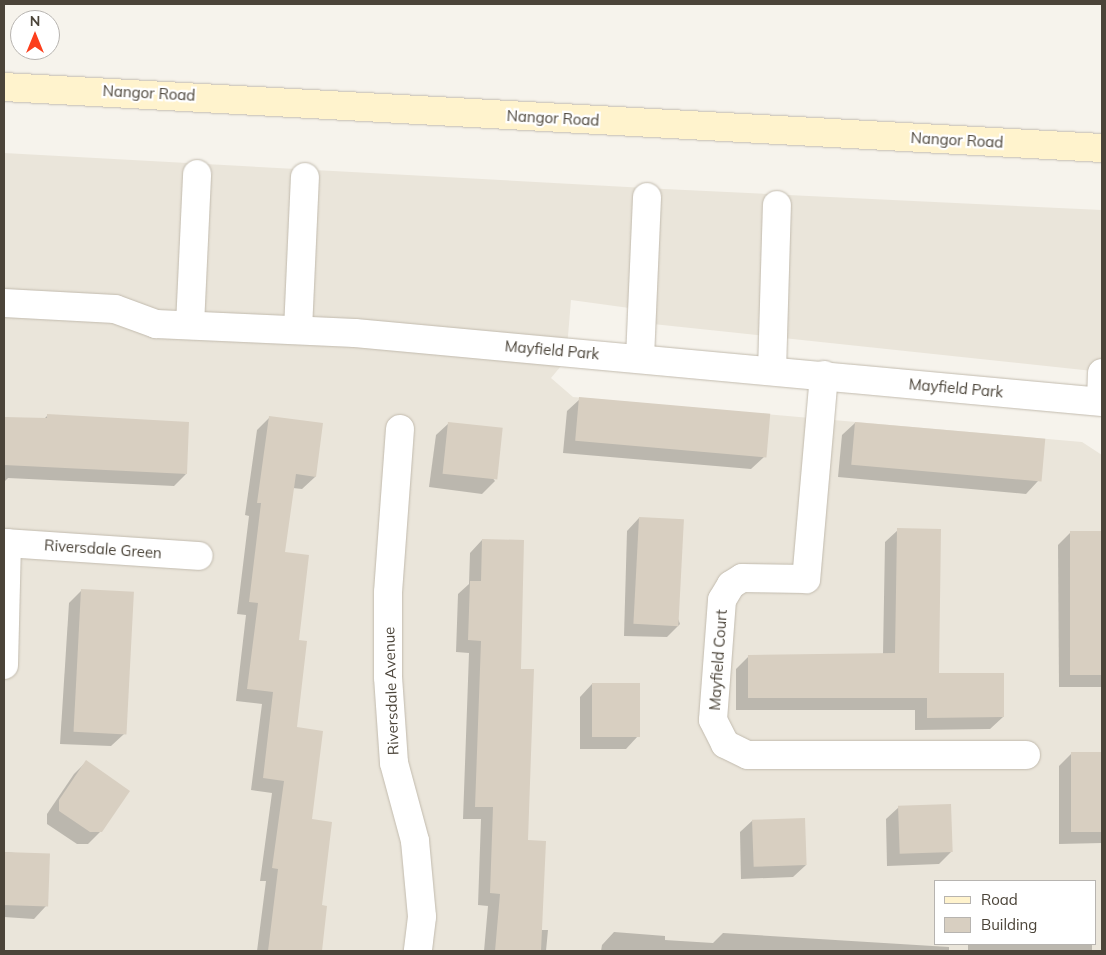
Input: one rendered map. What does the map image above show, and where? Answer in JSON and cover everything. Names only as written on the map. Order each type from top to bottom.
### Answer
[{"type":"main road","name":"Nangor Road","points":[[4,86],[1102,148]]},
{"type":"street","points":[[190,325],[196,174]]},
{"type":"street","points":[[298,330],[305,177]]},
{"type":"street","points":[[640,358],[647,197]]},
{"type":"street","points":[[772,370],[777,205]]},
{"type":"street","name":"Mayfield Park","points":[[4,303],[115,309],[156,324],[355,333],[772,370],[1102,402]]},
{"type":"street","points":[[1102,373],[1102,402]]},
{"type":"street","name":"Mayfield Court","points":[[824,375],[817,476],[806,579],[742,578],[730,586],[722,600],[714,720],[726,744],[748,755],[1026,755]]},
{"type":"street","name":"Riversdale Avenue","points":[[400,429],[388,593],[388,677],[394,763],[415,840],[422,917],[418,951]]},
{"type":"street","name":"Riversdale Green","points":[[4,665],[6,543],[199,556]]},
{"type":"shaded area","points":[[4,153],[664,189],[1102,210],[1102,372],[653,324],[644,310],[571,300],[566,360],[551,378],[573,397],[1082,442],[1102,455],[1102,951],[4,951]]},
{"type":"building","points":[[579,397],[770,414],[766,458],[575,441]]},
{"type":"building","points":[[47,414],[189,422],[187,474],[4,465],[4,417],[47,418]]},
{"type":"building","points":[[269,416],[323,423],[316,477],[296,474],[285,552],[309,555],[299,640],[307,641],[297,727],[323,731],[312,819],[332,822],[322,905],[327,906],[322,951],[268,951],[278,869],[272,868],[284,781],[263,778],[273,692],[247,689],[258,603],[249,602],[261,503],[257,503]]},
{"type":"building","points":[[448,422],[503,428],[497,479],[443,474]]},
{"type":"building","points":[[855,422],[1045,439],[1042,481],[851,465]]},
{"type":"building","points":[[639,517],[684,519],[678,626],[633,624]]},
{"type":"building","points":[[897,528],[941,529],[939,673],[1004,673],[1004,717],[927,718],[927,698],[748,698],[748,655],[895,653]]},
{"type":"building","points":[[1070,531],[1102,531],[1102,675],[1070,675]]},
{"type":"building","points":[[482,539],[524,540],[521,669],[534,669],[528,840],[546,841],[541,951],[495,951],[500,894],[490,893],[493,807],[475,807],[481,641],[468,640],[470,581],[481,581]]},
{"type":"building","points":[[81,589],[134,592],[126,735],[74,732]]},
{"type":"building","points":[[592,683],[640,683],[640,737],[592,737]]},
{"type":"building","points":[[1071,752],[1102,752],[1102,832],[1071,832]]},
{"type":"building","points":[[86,760],[130,791],[102,832],[90,832],[59,811],[59,800]]},
{"type":"building","points":[[951,804],[953,852],[900,854],[898,806]]},
{"type":"building","points":[[805,818],[807,865],[754,867],[752,820]]},
{"type":"building","points":[[4,852],[50,854],[48,907],[4,905]]}]
